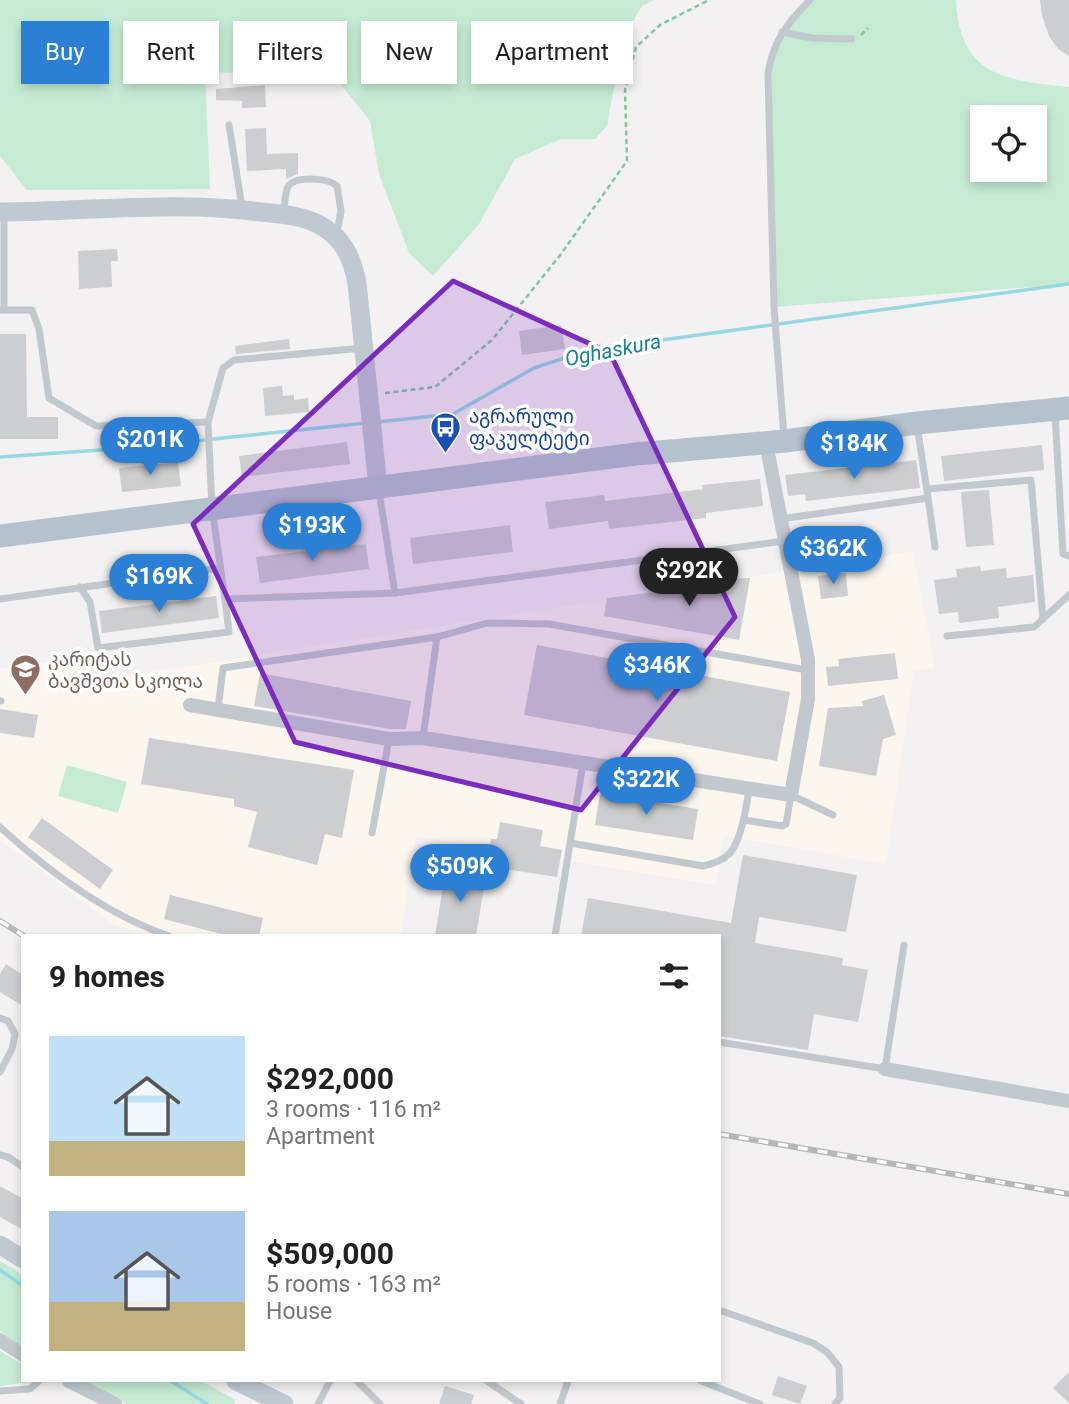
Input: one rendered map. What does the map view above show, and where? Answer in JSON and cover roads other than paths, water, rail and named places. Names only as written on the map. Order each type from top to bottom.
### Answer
[{"type":"main road","points":[[0,536],[636,454],[775,442],[917,423],[1062,408]]},
{"type":"street","points":[[2,212],[224,207],[298,216],[319,225],[336,237],[353,261],[378,487]]},
{"type":"street","points":[[190,705],[389,739],[423,738],[791,795],[808,699],[808,670],[804,635],[780,519],[775,442]]},
{"type":"street","points":[[885,1069],[1069,1101]]},
{"type":"street","points":[[0,1245],[21,1258]]},
{"type":"street","points":[[0,1340],[21,1354]]},
{"type":"street","points":[[71,1382],[115,1404]]},
{"type":"street","points":[[245,1391],[284,1404]]},
{"type":"lane","points":[[775,442],[776,346],[768,74],[770,55],[782,32],[810,0]]},
{"type":"lane","points":[[782,32],[838,40],[852,39]]},
{"type":"lane","points":[[229,125],[243,209]]},
{"type":"lane","points":[[284,215],[287,188],[291,183],[298,180],[326,179],[337,186],[341,211],[336,237]]},
{"type":"lane","points":[[2,212],[2,310],[32,310],[39,329],[50,398],[96,426],[208,422]]},
{"type":"lane","points":[[80,587],[90,602],[98,648],[229,632],[212,508],[208,446],[208,422],[223,368],[234,360],[363,348]]},
{"type":"lane","points":[[1062,408],[1063,554],[1069,556]]},
{"type":"lane","points":[[917,423],[935,547]]},
{"type":"lane","points":[[780,519],[927,494],[1031,480],[1043,619]]},
{"type":"lane","points":[[378,487],[395,593]]},
{"type":"lane","points":[[225,599],[395,593],[784,541]]},
{"type":"lane","points":[[0,599],[220,568]]},
{"type":"lane","points":[[947,636],[1034,627],[1069,595]]},
{"type":"lane","points":[[218,709],[223,667],[438,637],[487,623],[549,624],[808,670]]},
{"type":"lane","points":[[423,738],[438,637]]},
{"type":"lane","points":[[372,833],[389,739]]},
{"type":"lane","points":[[555,934],[583,763]]},
{"type":"lane","points":[[570,843],[703,866],[715,863],[730,853],[744,820],[749,788]]},
{"type":"lane","points":[[744,820],[782,826],[786,824],[791,795],[833,815]]},
{"type":"lane","points":[[0,827],[18,844],[111,912],[163,934]]},
{"type":"lane","points":[[721,1042],[885,1069],[904,945]]},
{"type":"lane","points":[[0,1018],[8,1021],[15,1034],[12,1049],[0,1072]]},
{"type":"lane","points":[[0,1155],[21,1166]]},
{"type":"lane","points":[[721,1311],[813,1343],[827,1352],[839,1367],[839,1398],[835,1404]]},
{"type":"lane","points":[[0,1391],[30,1389],[38,1382]]},
{"type":"lane","points":[[318,1404],[329,1382]]},
{"type":"lane","points":[[358,1382],[380,1404]]},
{"type":"lane","points":[[488,1382],[521,1404]]},
{"type":"lane","points":[[560,1404],[568,1382]]},
{"type":"lane","points":[[704,1382],[760,1404]]},
{"type":"waterway","name":"Oghaskura","points":[[377,422],[453,414],[534,368],[589,350],[1069,284]]},
{"type":"waterway","name":"Oghaskura","points":[[0,457],[129,448],[366,423]]},
{"type":"waterway","points":[[0,1270],[21,1285]]},
{"type":"waterway","points":[[173,1382],[207,1404]]},
{"type":"railway","points":[[0,921],[21,934]]},
{"type":"railway","points":[[721,1134],[1069,1194]]},
{"type":"place","name":"აგრარული ფაკულტეტი","points":[[446,454]]},
{"type":"place","name":"კარიტას ბავშვთა სკოლა","points":[[25,697]]}]
